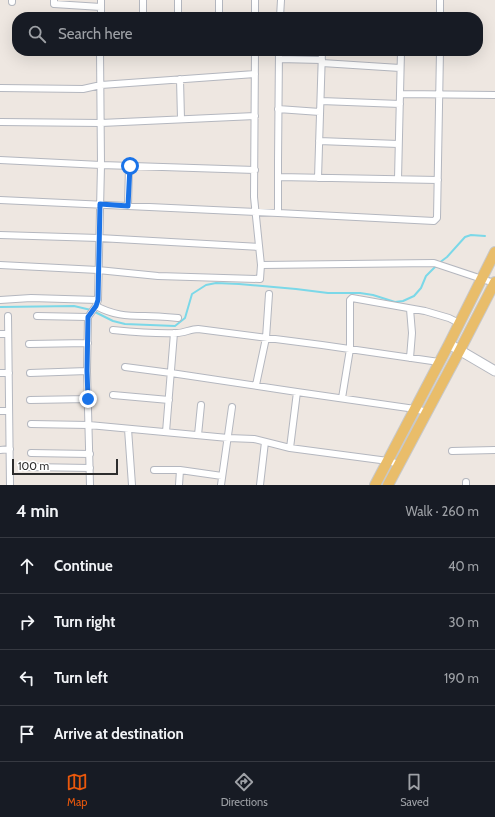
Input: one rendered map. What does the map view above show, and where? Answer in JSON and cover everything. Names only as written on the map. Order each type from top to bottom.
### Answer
[{"type":"main road","points":[[376,485],[495,252]]},
{"type":"main road","points":[[388,485],[495,283]]},
{"type":"street","points":[[54,0],[54,4],[101,7]]},
{"type":"street","points":[[101,0],[101,12]]},
{"type":"street","points":[[143,0],[143,12]]},
{"type":"street","points":[[178,0],[178,12]]},
{"type":"street","points":[[219,0],[219,12]]},
{"type":"street","points":[[255,0],[255,12]]},
{"type":"street","points":[[280,12],[281,0]]},
{"type":"street","points":[[440,0],[440,12]]},
{"type":"street","points":[[90,485],[87,371],[88,343],[98,270],[101,123],[100,56]]},
{"type":"street","points":[[0,265],[98,270],[158,276],[259,280],[261,278],[261,265],[254,197],[255,56]]},
{"type":"street","points":[[278,213],[279,56]]},
{"type":"street","points":[[318,178],[322,56]]},
{"type":"street","points":[[398,179],[401,56]]},
{"type":"street","points":[[0,200],[434,221],[437,218],[440,56]]},
{"type":"street","points":[[279,59],[400,68]]},
{"type":"street","points":[[0,88],[82,89],[101,85],[255,74]]},
{"type":"street","points":[[180,80],[181,119]]},
{"type":"street","points":[[400,94],[495,95]]},
{"type":"street","points":[[320,101],[400,104]]},
{"type":"street","points":[[278,109],[320,112]]},
{"type":"street","points":[[0,122],[101,123],[255,116]]},
{"type":"street","points":[[319,141],[398,144]]},
{"type":"street","points":[[0,160],[255,170]]},
{"type":"street","points":[[128,206],[130,166]]},
{"type":"street","points":[[278,177],[438,180]]},
{"type":"street","points":[[0,235],[99,238],[259,247]]},
{"type":"street","points":[[261,265],[434,263],[495,283]]},
{"type":"street","points":[[256,385],[266,338],[269,294]]},
{"type":"street","points":[[0,300],[31,298],[104,310],[122,315],[178,318]]},
{"type":"street","points":[[342,398],[350,349],[350,300],[352,298],[438,314],[459,323]]},
{"type":"street","points":[[410,308],[412,333],[410,358]]},
{"type":"street","points":[[37,316],[93,309]]},
{"type":"street","points":[[8,316],[10,485]]},
{"type":"street","points":[[113,330],[147,333],[180,333],[198,329],[440,362]]},
{"type":"street","points":[[166,432],[174,333]]},
{"type":"street","points":[[0,334],[8,334]]},
{"type":"street","points":[[29,344],[88,343]]},
{"type":"street","points":[[449,344],[495,371]]},
{"type":"street","points":[[125,367],[256,385],[427,412]]},
{"type":"street","points":[[30,373],[87,371]]},
{"type":"street","points":[[0,373],[9,373]]},
{"type":"street","points":[[290,448],[297,392]]},
{"type":"street","points":[[113,395],[169,400]]},
{"type":"street","points":[[30,400],[88,399]]},
{"type":"street","points":[[198,435],[201,405]]},
{"type":"street","points":[[221,485],[232,407]]},
{"type":"street","points":[[0,411],[9,411]]},
{"type":"street","points":[[31,424],[89,425],[228,438],[244,438],[290,448],[388,461],[399,464]]},
{"type":"street","points":[[128,429],[132,485]]},
{"type":"street","points":[[260,485],[265,442]]},
{"type":"street","points":[[0,450],[10,450]]},
{"type":"street","points":[[452,451],[495,450]]},
{"type":"street","points":[[31,453],[90,454]]},
{"type":"street","points":[[28,467],[90,468]]},
{"type":"street","points":[[154,470],[180,470],[222,476]]},
{"type":"street","points":[[179,485],[180,470]]},
{"type":"waterway","points":[[439,263],[447,257],[465,237],[471,235],[485,236]]},
{"type":"waterway","points":[[0,307],[74,306],[91,310],[113,321],[125,324],[175,326],[185,318],[192,294],[206,285],[216,283],[239,284],[328,293],[360,293],[373,295],[395,302],[403,301],[414,296],[421,288],[426,276],[436,266]]},
{"type":"route","points":[[88,399],[88,317],[96,306],[98,300],[100,204],[128,206],[130,166]]}]
